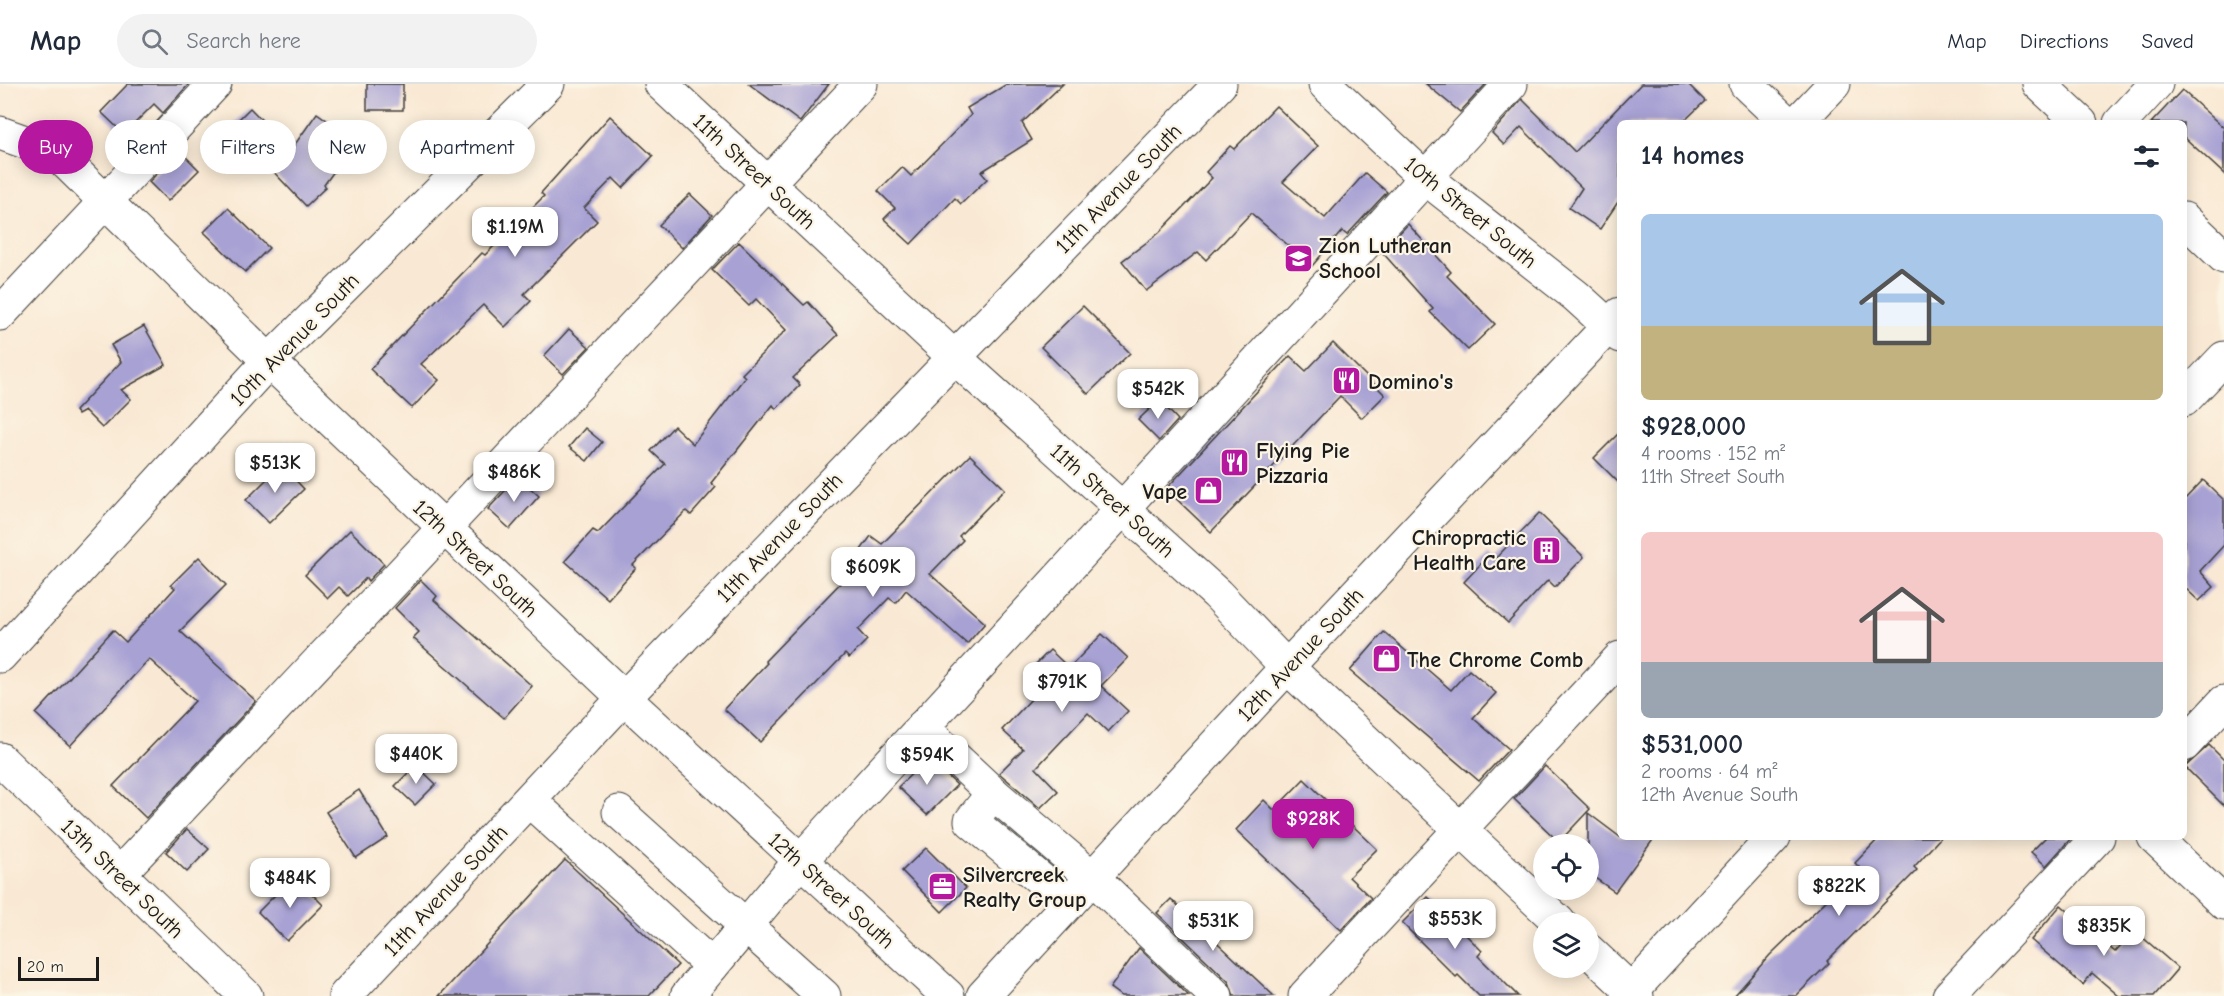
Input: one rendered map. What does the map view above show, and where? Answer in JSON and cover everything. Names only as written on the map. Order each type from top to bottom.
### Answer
[{"type":"street","points":[[0,314],[215,84]]},
{"type":"street","name":"10th Avenue South","points":[[0,656],[268,362],[548,84]]},
{"type":"street","name":"11th Street South","points":[[661,84],[954,356],[1217,594],[1287,667],[1548,912]]},
{"type":"street","points":[[119,874],[861,84]]},
{"type":"street","name":"11th Avenue South","points":[[345,996],[624,698],[1220,84]]},
{"type":"street","name":"10th Street South","points":[[1324,84],[1424,177],[1616,325]]},
{"type":"street","points":[[687,996],[800,861],[1121,507],[1511,84]]},
{"type":"street","points":[[1746,84],[1785,120]]},
{"type":"street","points":[[1800,120],[1834,84]]},
{"type":"street","points":[[2039,84],[2078,120]]},
{"type":"street","points":[[2123,120],[2156,84]]},
{"type":"street","name":"12th Street South","points":[[0,133],[56,153],[268,362],[624,698],[948,996]]},
{"type":"street","points":[[2187,222],[2224,257]]},
{"type":"street","name":"12th Avenue South","points":[[983,996],[1287,667],[1616,325]]},
{"type":"street","points":[[2187,397],[2224,358]]},
{"type":"street","points":[[1305,996],[1617,661]]},
{"type":"street","points":[[2187,742],[2224,702]]},
{"type":"street","points":[[922,727],[993,793],[1092,878],[1216,996]]},
{"type":"street","name":"13th Street South","points":[[0,759],[246,996]]},
{"type":"street","points":[[993,793],[970,820],[1069,903]]},
{"type":"street","points":[[530,801],[712,966]]},
{"type":"street","points":[[619,812],[824,996]]},
{"type":"street","points":[[1025,865],[1048,840]]},
{"type":"street","points":[[1599,961],[1632,994],[1771,840]]},
{"type":"street","points":[[1949,996],[2095,840]]},
{"type":"street","points":[[2157,840],[2224,903]]},
{"type":"building","points":[[128,84],[189,84],[163,113],[154,104],[138,120],[109,120],[101,112]]},
{"type":"building","points":[[367,84],[403,84],[403,110],[367,110]]},
{"type":"building","points":[[749,84],[829,84],[800,122]]},
{"type":"building","points":[[1007,84],[1063,84],[1022,123],[1032,140],[981,172],[987,179],[961,204],[955,198],[911,244],[884,219],[895,208],[878,191],[902,167],[911,176],[971,115],[967,108]]},
{"type":"building","points":[[1426,84],[1486,84],[1460,112]]},
{"type":"building","points":[[1641,84],[1688,84],[1705,101],[1685,120],[1617,120],[1617,204],[1600,229],[1569,208],[1582,188],[1521,127],[1504,145],[1492,133],[1522,99],[1575,152]]},
{"type":"building","points":[[2182,90],[2224,128],[2224,174],[2187,140],[2187,120],[2154,120]]},
{"type":"building","points":[[1276,106],[1318,146],[1283,182],[1325,218],[1365,173],[1387,192],[1347,235],[1342,231],[1312,266],[1251,213],[1206,260],[1198,252],[1146,291],[1122,261],[1159,233],[1212,178],[1206,172],[1230,146],[1234,149]]},
{"type":"building","points":[[250,108],[262,120],[238,120]]},
{"type":"building","points":[[317,113],[327,120],[312,120]]},
{"type":"building","points":[[610,116],[653,156],[623,188],[613,178],[584,208],[597,221],[524,294],[531,301],[505,327],[483,305],[421,364],[439,380],[412,408],[370,369],[482,253],[485,255],[544,196],[541,193]]},
{"type":"building","points":[[308,126],[308,174],[332,174],[324,185],[326,187],[306,206],[276,174],[296,174],[296,143]]},
{"type":"building","points":[[188,159],[199,170],[168,201],[149,182],[156,174],[188,174]]},
{"type":"building","points":[[690,194],[712,215],[682,248],[659,225]]},
{"type":"building","points":[[228,208],[269,248],[245,272],[204,232]]},
{"type":"building","points":[[1408,224],[1451,272],[1447,276],[1495,324],[1468,350],[1430,312],[1433,309],[1382,252]]},
{"type":"building","points":[[739,242],[804,305],[808,302],[838,335],[793,378],[800,385],[776,409],[773,405],[711,483],[716,487],[691,515],[686,511],[633,565],[636,568],[608,599],[565,561],[593,530],[598,533],[665,464],[651,451],[674,426],[693,444],[745,377],[742,374],[786,330],[756,299],[749,306],[712,270]]},
{"type":"building","points":[[1083,306],[1130,353],[1088,394],[1041,347]]},
{"type":"building","points":[[144,326],[166,365],[121,390],[131,399],[102,428],[85,411],[78,415],[75,411],[121,362],[111,345]]},
{"type":"building","points":[[569,329],[589,347],[563,374],[544,356]]},
{"type":"building","points":[[1333,343],[1385,395],[1362,418],[1340,396],[1211,532],[1166,489],[1290,356],[1306,371]]},
{"type":"building","points":[[1159,400],[1178,420],[1159,441],[1138,420]]},
{"type":"building","points":[[585,428],[602,442],[587,461],[569,447]]},
{"type":"building","points":[[1617,435],[1617,481],[1594,458]]},
{"type":"building","points":[[970,455],[1005,489],[959,536],[963,540],[930,574],[985,623],[967,644],[906,590],[896,603],[889,598],[858,630],[867,640],[849,658],[845,654],[760,742],[724,709],[767,663],[765,661],[852,571],[848,568],[871,536],[882,544]]},
{"type":"building","points":[[281,465],[304,489],[269,523],[246,500]]},
{"type":"building","points":[[518,477],[539,496],[510,529],[488,509]]},
{"type":"building","points":[[2203,480],[2224,500],[2224,545],[2200,571],[2214,587],[2199,601],[2187,590],[2187,497]]},
{"type":"building","points":[[1539,513],[1584,557],[1555,587],[1548,580],[1508,623],[1464,582],[1489,555],[1494,560]]},
{"type":"building","points":[[350,530],[384,564],[368,581],[366,578],[348,596],[339,587],[328,598],[305,575]]},
{"type":"building","points":[[199,557],[226,585],[180,631],[256,701],[146,818],[113,786],[195,701],[149,659],[70,746],[36,714],[113,630],[126,642],[175,588],[171,585]]},
{"type":"building","points":[[421,580],[437,596],[434,600],[532,686],[504,718],[413,638],[419,632],[395,608]]},
{"type":"building","points":[[1384,632],[1451,690],[1469,670],[1496,693],[1473,718],[1509,749],[1479,781],[1350,671]]},
{"type":"building","points":[[1102,634],[1128,658],[1101,686],[1128,711],[1108,732],[1088,713],[1036,768],[1058,791],[1040,808],[999,773],[1023,749],[1002,730],[1049,680],[1034,666],[1050,650],[1069,668]]},
{"type":"building","points":[[2209,745],[2224,760],[2224,806],[2187,769],[2187,765]]},
{"type":"building","points":[[928,758],[957,785],[927,815],[898,787]]},
{"type":"building","points":[[416,765],[436,784],[415,805],[395,786]]},
{"type":"building","points":[[1545,766],[1590,809],[1567,834],[1551,834],[1514,799]]},
{"type":"building","points":[[1304,779],[1377,849],[1349,877],[1371,898],[1341,930],[1236,830],[1264,800],[1274,810]]},
{"type":"building","points":[[359,790],[388,837],[356,858],[326,812]]},
{"type":"building","points":[[1588,813],[1617,835],[1617,840],[1653,840],[1615,892],[1599,881],[1599,834],[1588,834]]},
{"type":"building","points":[[187,829],[209,849],[187,872],[166,852]]},
{"type":"building","points":[[1877,840],[1938,840],[1914,867],[1917,870],[1827,961],[1829,963],[1796,996],[1734,996],[1770,955],[1860,868],[1855,863]]},
{"type":"building","points":[[2043,840],[2069,840],[2046,866],[2031,852]]},
{"type":"building","points":[[926,848],[966,888],[942,912],[902,871]]},
{"type":"building","points":[[565,860],[678,965],[649,996],[439,996]]},
{"type":"building","points":[[294,876],[323,905],[287,941],[258,912]]},
{"type":"building","points":[[1428,897],[1482,951],[1478,956],[1518,996],[1479,996],[1458,975],[1456,977],[1402,923]]},
{"type":"building","points":[[1171,899],[1274,996],[1234,996],[1229,982],[1157,913]]},
{"type":"building","points":[[2061,905],[2115,952],[2134,930],[2178,968],[2154,996],[2119,996],[2092,973],[2083,985],[2031,940]]},
{"type":"building","points":[[1139,948],[1189,996],[1121,996],[1110,988]]},
{"type":"place","name":"Zion Lutheran School","points":[[1298,258]]},
{"type":"place","name":"Domino's","points":[[1347,381]]},
{"type":"place","name":"Flying Pie Pizzaria","points":[[1235,463]]},
{"type":"place","name":"Vape","points":[[1208,491]]},
{"type":"place","name":"Chiropractic Health Care","points":[[1547,550]]},
{"type":"place","name":"The Chrome Comb","points":[[1386,659]]},
{"type":"place","name":"Silvercreek Realty Group","points":[[942,887]]}]
